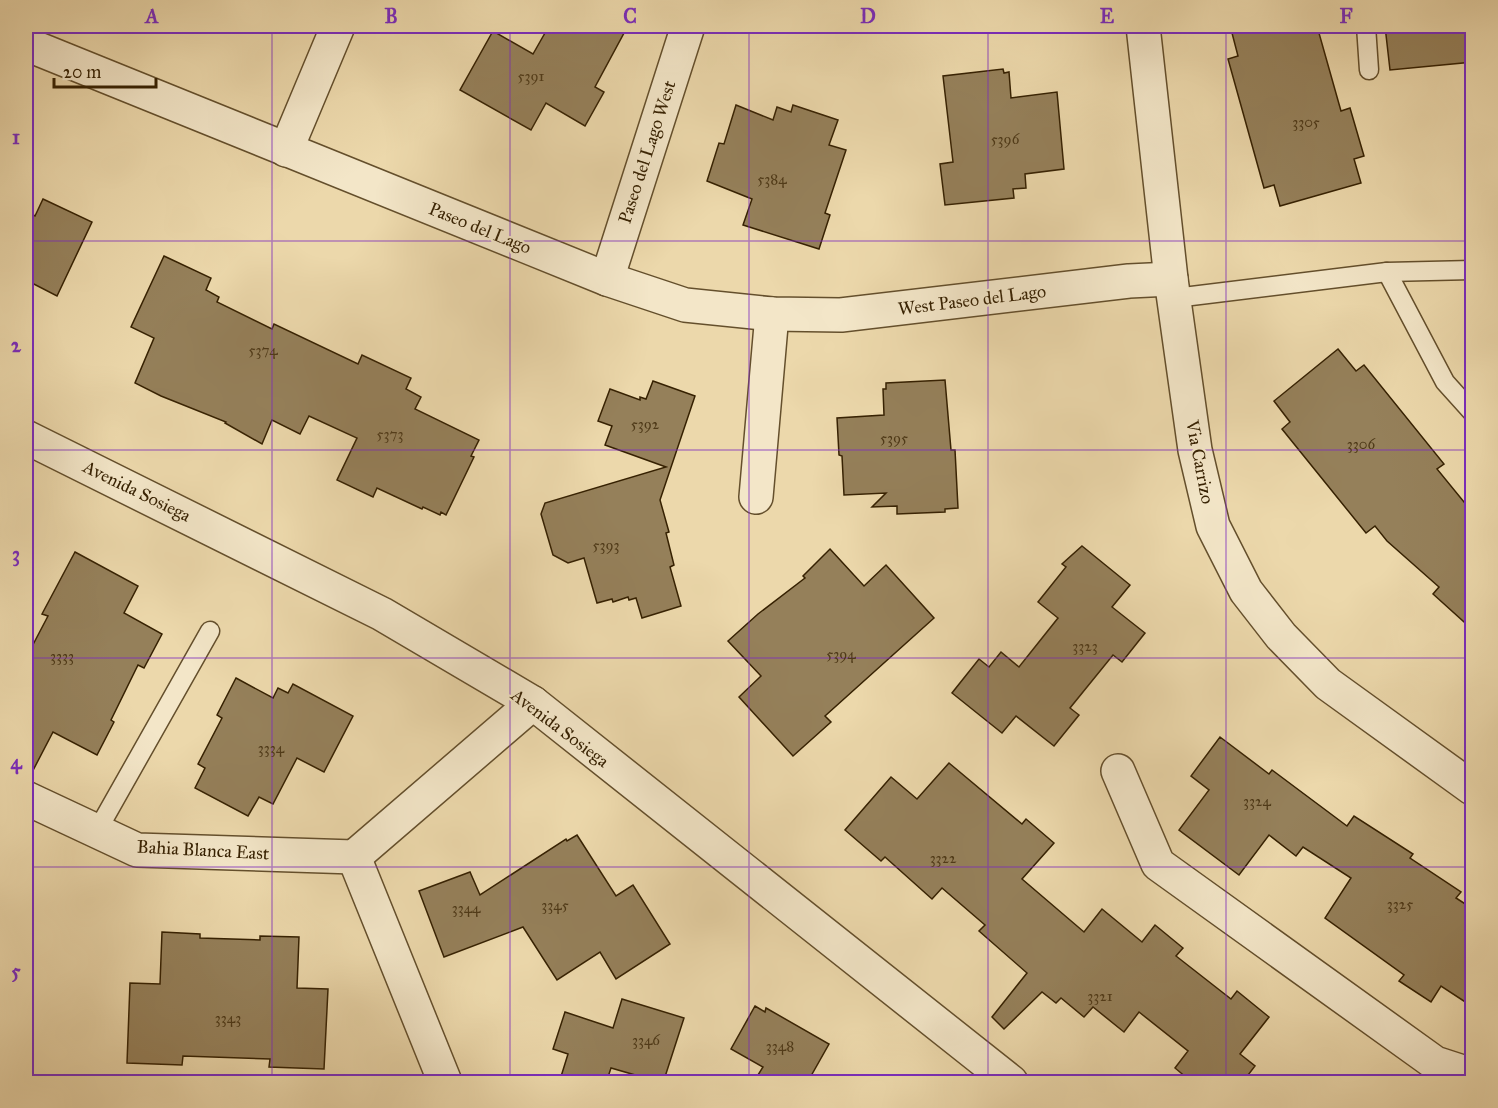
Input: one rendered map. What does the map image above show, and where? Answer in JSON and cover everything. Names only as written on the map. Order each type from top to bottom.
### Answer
[{"type":"street","points":[[286,150],[338,26]]},
{"type":"street","name":"Paseo del Lago West","points":[[607,279],[688,26]]},
{"type":"street","name":"Via Carrizo","points":[[1143,26],[1173,288],[1195,450],[1213,526],[1246,591],[1281,636],[1328,684],[1473,788]]},
{"type":"street","name":"Paseo del Lago","points":[[26,44],[607,279],[686,305],[772,314]]},
{"type":"street","name":"West Paseo del Lago","points":[[772,314],[841,315],[1129,281],[1173,288]]},
{"type":"street","points":[[756,497],[772,314]]},
{"type":"street","name":"Avenida Sosiega","points":[[26,437],[382,614],[533,703],[1011,1083]]},
{"type":"street","points":[[445,1083],[354,857],[533,703]]},
{"type":"street","points":[[1118,771],[1158,864],[1435,1063],[1473,1075]]},
{"type":"street","name":"Bahia Blanca East","points":[[26,798],[137,850],[354,857]]},
{"type":"lane","points":[[1366,26],[1369,70]]},
{"type":"lane","points":[[1173,288],[1387,272],[1473,270]]},
{"type":"lane","points":[[1387,272],[1444,382],[1473,412]]},
{"type":"lane","points":[[97,831],[210,631]]},
{"type":"building","points":[[549,26],[610,26],[624,33],[595,87],[604,92],[585,126],[546,103],[531,130],[460,90],[493,31],[533,54]]},
{"type":"building","points":[[1260,26],[1317,26],[1341,111],[1350,108],[1364,156],[1354,159],[1361,183],[1280,206],[1274,185],[1264,188],[1228,59],[1238,56],[1232,33]]},
{"type":"building","points":[[1385,26],[1473,26],[1473,62],[1390,70]]},
{"type":"building","points":[[1003,69],[1004,73],[1009,72],[1011,98],[1057,92],[1064,169],[1025,174],[1026,188],[1013,189],[1014,198],[945,205],[940,164],[953,162],[943,76]]},
{"type":"building","points":[[736,105],[773,120],[777,107],[791,112],[793,105],[838,120],[829,145],[846,150],[825,213],[830,215],[819,249],[743,225],[752,199],[707,181],[719,143],[724,144]]},
{"type":"building","points":[[43,199],[92,222],[57,296],[26,280],[26,211],[35,216]]},
{"type":"building","points":[[164,256],[211,278],[206,290],[219,297],[217,302],[272,329],[274,324],[358,364],[362,355],[411,378],[406,389],[421,397],[415,409],[479,440],[471,456],[474,457],[446,515],[441,512],[440,515],[423,507],[422,509],[377,488],[373,497],[337,480],[357,438],[309,416],[300,434],[272,420],[262,444],[226,422],[135,383],[154,338],[131,327]]},
{"type":"building","points":[[1338,349],[1356,371],[1364,365],[1444,464],[1437,469],[1473,513],[1473,630],[1433,594],[1439,587],[1387,541],[1375,526],[1366,533],[1282,429],[1290,422],[1274,401]]},
{"type":"building","points":[[945,380],[951,450],[955,450],[958,508],[945,509],[945,512],[897,514],[897,506],[872,507],[886,493],[844,495],[837,418],[884,415],[883,389],[886,389],[886,383]]},
{"type":"building","points":[[653,381],[695,396],[660,500],[669,532],[666,533],[674,565],[670,567],[681,606],[642,618],[636,598],[629,600],[628,597],[613,602],[612,599],[597,603],[584,558],[568,563],[553,555],[541,514],[545,503],[666,467],[605,445],[612,426],[598,421],[610,389],[640,400],[640,397],[646,399]]},
{"type":"building","points":[[1082,546],[1130,585],[1112,607],[1145,633],[1122,662],[1113,655],[1070,708],[1079,715],[1054,746],[1016,716],[1002,733],[952,693],[979,659],[989,667],[1001,652],[1019,667],[1058,618],[1038,602],[1066,567],[1062,564]]},
{"type":"building","points":[[830,549],[864,586],[886,565],[934,618],[825,716],[831,722],[793,756],[739,697],[761,676],[728,641],[758,614],[805,578],[803,576]]},
{"type":"building","points":[[75,552],[138,586],[124,613],[162,634],[144,668],[138,665],[97,755],[53,732],[28,780],[26,779],[26,658],[48,616],[42,614]]},
{"type":"building","points":[[236,678],[273,698],[278,688],[288,693],[293,684],[353,716],[324,772],[297,758],[273,804],[259,797],[248,816],[195,788],[205,768],[198,764],[222,718],[217,715]]},
{"type":"building","points":[[1220,737],[1269,774],[1272,770],[1347,826],[1354,816],[1413,854],[1410,858],[1461,892],[1456,898],[1473,909],[1473,1007],[1441,986],[1431,1002],[1399,981],[1404,975],[1325,918],[1351,878],[1303,847],[1296,856],[1269,835],[1239,875],[1179,830],[1209,790],[1191,776]]},
{"type":"building","points":[[949,763],[1022,824],[1026,819],[1054,843],[1022,879],[1084,932],[1102,909],[1142,942],[1155,925],[1183,948],[1176,956],[1231,999],[1237,991],[1269,1017],[1240,1054],[1255,1066],[1242,1083],[1193,1083],[1175,1068],[1188,1051],[1139,1012],[1124,1032],[1093,1007],[1084,1017],[1061,998],[1056,1003],[1042,992],[1004,1029],[992,1017],[1027,973],[979,931],[985,925],[942,888],[932,899],[885,857],[881,861],[845,830],[891,777],[917,799]]},
{"type":"building","points":[[577,835],[616,896],[633,885],[670,944],[616,979],[600,952],[557,980],[523,927],[444,957],[419,891],[470,872],[480,895],[566,839],[567,841]]},
{"type":"building","points":[[162,932],[200,934],[200,938],[260,940],[260,936],[299,937],[297,988],[328,989],[324,1069],[269,1067],[270,1059],[183,1056],[182,1065],[127,1063],[130,983],[160,984]]},
{"type":"building","points":[[622,999],[684,1018],[663,1083],[611,1068],[606,1083],[559,1083],[568,1054],[553,1049],[565,1012],[613,1028]]},
{"type":"building","points":[[755,1006],[765,1012],[766,1008],[829,1044],[807,1083],[753,1083],[763,1067],[731,1049]]}]
